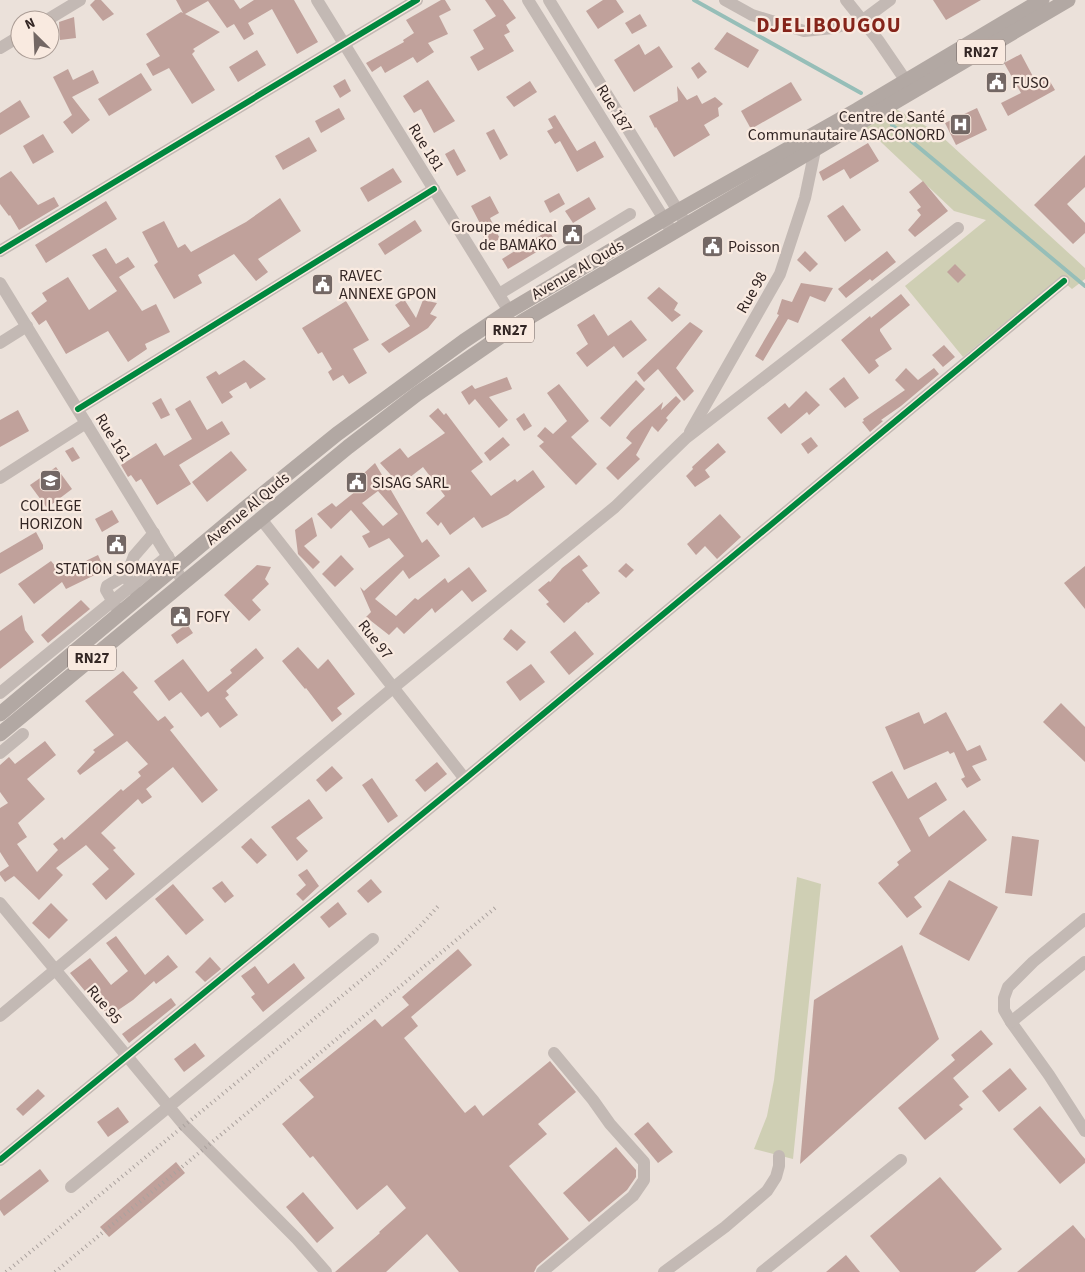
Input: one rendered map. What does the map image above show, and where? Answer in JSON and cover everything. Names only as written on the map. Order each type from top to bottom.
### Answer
[{"type":"main road","name":"Avenue Al Quds","points":[[889,99],[906,81],[1042,0]]},
{"type":"main road","name":"Avenue Al Quds","points":[[0,714],[117,607],[132,587],[171,562],[414,377],[509,311],[678,211],[862,115],[1068,0]]},
{"type":"main road","name":"Avenue Al Quds","points":[[0,734],[363,435],[416,394],[523,321],[815,150],[862,115]]},
{"type":"street","points":[[60,12],[80,0]]},
{"type":"street","name":"Rue 181","points":[[317,0],[509,311]]},
{"type":"street","points":[[0,251],[417,0]]},
{"type":"street","name":"Rue 187","points":[[528,0],[673,234]]},
{"type":"street","name":"Rue 187","points":[[549,0],[687,225]]},
{"type":"street","points":[[725,0],[752,15],[804,31],[833,28],[863,20],[890,0]]},
{"type":"street","points":[[846,0],[863,20],[906,81]]},
{"type":"street","name":"Rue 98","points":[[686,438],[780,274],[805,198],[815,150]]},
{"type":"street","points":[[78,409],[434,189]]},
{"type":"street","points":[[499,294],[630,214]]},
{"type":"street","points":[[0,1016],[393,688],[615,507],[686,438],[958,228]]},
{"type":"street","points":[[0,1160],[465,779],[1064,281]]},
{"type":"street","name":"Rue 161","points":[[0,282],[184,583]]},
{"type":"street","points":[[0,343],[27,326]]},
{"type":"street","points":[[0,478],[86,423]]},
{"type":"street","name":"Rue 97","points":[[261,519],[465,779]]},
{"type":"street","points":[[132,587],[134,556],[154,533]]},
{"type":"street","points":[[117,607],[106,590],[107,586],[124,576],[132,587]]},
{"type":"street","name":"Avenue Al Quds","points":[[2,688],[117,607]]},
{"type":"street","points":[[2,688],[15,701]]},
{"type":"street","points":[[0,753],[23,734]]},
{"type":"street","name":"Rue 95","points":[[0,903],[184,1125],[297,1239],[326,1272]]},
{"type":"street","points":[[1085,919],[1033,962],[1008,987],[1004,998],[1004,1010],[1011,1022],[1049,1075],[1085,1131]]},
{"type":"street","points":[[71,1187],[373,939]]},
{"type":"street","points":[[1011,1022],[1085,962]]},
{"type":"street","points":[[542,1272],[633,1196],[644,1180],[644,1162],[610,1124],[593,1100],[554,1053]]},
{"type":"street","points":[[664,1272],[725,1227],[767,1191],[776,1177],[779,1156]]},
{"type":"street","points":[[762,1272],[902,1160]]},
{"type":"green space","points":[[896,109],[938,133],[1085,268],[1085,279],[1072,289],[1059,278],[963,357],[905,286],[986,220],[954,211],[865,127]]},
{"type":"green space","points":[[797,877],[821,884],[793,1159],[754,1149],[767,1116],[774,1080]]},
{"type":"building","points":[[95,0],[101,0],[114,14],[103,21],[90,5]]},
{"type":"building","points":[[176,0],[234,0],[240,9],[254,0],[294,0],[318,42],[297,54],[272,9],[248,23],[254,34],[244,40],[234,24],[227,28],[208,1],[185,14],[220,32],[193,49],[195,51],[192,54],[215,90],[192,104],[169,68],[153,76],[146,64],[160,56],[146,34],[181,12],[183,13]]},
{"type":"building","points":[[441,0],[445,0],[451,10],[439,16],[448,34],[428,43],[434,52],[417,63],[413,57],[385,73],[381,66],[372,72],[366,63],[404,42],[403,40],[414,33],[406,20]]},
{"type":"building","points":[[485,0],[503,0],[516,18],[506,25],[510,32],[504,35],[514,51],[478,71],[470,57],[484,49],[473,30],[496,16]]},
{"type":"building","points":[[603,0],[616,0],[624,12],[598,29],[586,11]]},
{"type":"building","points":[[933,0],[981,0],[946,20]]},
{"type":"building","points":[[640,14],[647,26],[632,34],[625,23]]},
{"type":"building","points":[[74,17],[76,38],[60,40],[60,22]]},
{"type":"building","points":[[727,32],[759,50],[748,68],[714,49]]},
{"type":"building","points":[[639,44],[645,55],[659,46],[673,67],[634,92],[614,60]]},
{"type":"building","points":[[257,50],[266,65],[238,82],[229,67]]},
{"type":"building","points":[[1021,54],[1037,84],[1048,78],[1055,90],[1008,116],[1001,103],[1021,93],[1004,63]]},
{"type":"building","points":[[699,62],[707,72],[698,79],[691,68]]},
{"type":"building","points":[[68,69],[73,80],[93,70],[99,83],[72,97],[90,120],[72,134],[63,122],[72,115],[53,77]]},
{"type":"building","points":[[141,73],[152,90],[109,116],[98,99]]},
{"type":"building","points":[[345,79],[351,91],[340,98],[333,86]]},
{"type":"building","points":[[428,80],[455,121],[434,133],[421,109],[414,113],[403,96]]},
{"type":"building","points":[[530,81],[537,92],[514,107],[506,97]]},
{"type":"building","points":[[791,82],[802,100],[751,129],[741,111]]},
{"type":"building","points":[[677,86],[687,100],[697,95],[702,104],[715,97],[723,104],[718,108],[719,116],[704,125],[710,135],[674,157],[649,116],[678,101]]},
{"type":"building","points":[[20,100],[30,117],[0,135],[0,113]]},
{"type":"building","points":[[339,108],[345,119],[321,133],[315,121]]},
{"type":"building","points":[[977,108],[987,130],[956,145],[945,123]]},
{"type":"building","points":[[555,115],[577,151],[595,141],[604,157],[577,172],[560,141],[555,144],[547,131],[553,128],[548,119]]},
{"type":"building","points":[[494,129],[508,155],[500,160],[486,133]]},
{"type":"building","points":[[43,134],[54,152],[33,164],[23,146]]},
{"type":"building","points":[[309,137],[317,151],[283,170],[275,156]]},
{"type":"building","points":[[868,143],[879,161],[850,179],[844,169],[823,181],[819,172]]},
{"type":"building","points":[[454,149],[466,171],[457,176],[445,154]]},
{"type":"building","points":[[1085,155],[1085,187],[1067,204],[1085,223],[1085,233],[1073,244],[1034,205]]},
{"type":"building","points":[[393,168],[402,182],[368,202],[360,188]]},
{"type":"building","points":[[11,171],[38,205],[54,197],[59,206],[19,230],[10,215],[0,204],[0,178]]},
{"type":"building","points":[[923,181],[948,211],[915,237],[908,230],[921,215],[917,210],[921,207],[909,192]]},
{"type":"building","points":[[559,193],[565,204],[550,213],[544,201]]},
{"type":"building","points":[[490,196],[499,213],[490,218],[500,239],[487,245],[483,236],[486,235],[471,206]]},
{"type":"building","points":[[589,197],[596,209],[573,223],[565,211]]},
{"type":"building","points":[[280,198],[301,231],[258,259],[268,272],[256,281],[234,254],[198,275],[202,283],[174,299],[154,265],[158,262],[142,232],[164,221],[178,248],[185,244],[191,252],[246,222]]},
{"type":"building","points":[[106,201],[117,219],[46,263],[35,245]]},
{"type":"building","points":[[843,205],[861,230],[845,242],[827,216]]},
{"type":"building","points":[[415,220],[422,231],[385,255],[378,244]]},
{"type":"building","points":[[549,230],[555,241],[508,269],[502,259]]},
{"type":"building","points":[[106,248],[116,264],[128,257],[135,267],[119,277],[142,311],[156,304],[170,332],[145,344],[147,349],[128,362],[108,331],[66,354],[46,320],[39,325],[31,313],[47,301],[42,293],[68,277],[89,310],[117,291],[92,255]]},
{"type":"building","points":[[805,251],[818,264],[810,272],[797,260]]},
{"type":"building","points":[[887,251],[896,262],[846,298],[838,289]]},
{"type":"building","points":[[955,264],[966,275],[958,283],[947,272]]},
{"type":"building","points":[[801,283],[833,288],[825,302],[810,296],[798,323],[788,319],[763,361],[755,356],[779,315],[777,314],[782,299],[792,302]]},
{"type":"building","points":[[659,287],[678,303],[674,310],[681,315],[672,322],[647,298]]},
{"type":"building","points":[[901,294],[910,305],[880,329],[892,349],[875,360],[879,366],[869,374],[841,340]]},
{"type":"building","points":[[404,299],[416,318],[423,300],[437,303],[430,314],[437,317],[428,328],[389,353],[381,344],[410,326],[395,305]]},
{"type":"building","points":[[346,301],[369,340],[353,349],[367,373],[349,384],[343,375],[333,381],[328,372],[332,369],[322,352],[318,354],[302,328]]},
{"type":"building","points":[[594,314],[608,336],[631,320],[647,340],[623,358],[614,346],[587,367],[576,353],[588,344],[577,325]]},
{"type":"building","points":[[690,322],[703,331],[676,368],[694,391],[684,401],[658,369],[644,382],[637,373]]},
{"type":"building","points":[[944,345],[955,357],[943,367],[932,355]]},
{"type":"building","points":[[244,360],[266,379],[250,389],[246,382],[229,392],[233,397],[222,404],[206,377],[216,371],[219,375]]},
{"type":"building","points":[[906,368],[918,380],[934,368],[939,374],[881,420],[883,421],[870,432],[862,422],[864,421],[863,419],[905,390],[895,380]]},
{"type":"building","points":[[507,377],[512,389],[489,397],[508,420],[499,428],[475,399],[469,405],[461,392],[472,385],[475,389]]},
{"type":"building","points":[[844,377],[859,398],[845,408],[829,389]]},
{"type":"building","points":[[636,380],[645,389],[610,427],[600,418]]},
{"type":"building","points":[[559,384],[589,421],[571,437],[597,464],[576,485],[539,446],[544,442],[537,436],[545,427],[553,434],[567,421],[547,393]]},
{"type":"building","points":[[806,391],[820,405],[809,415],[807,412],[781,434],[767,418],[785,403],[789,408]]},
{"type":"building","points":[[676,396],[681,401],[666,418],[668,420],[658,432],[652,426],[636,455],[640,459],[618,480],[606,468],[632,443],[626,438],[631,431],[663,402],[661,410]]},
{"type":"building","points":[[161,398],[170,415],[161,419],[152,403]]},
{"type":"building","points":[[190,400],[207,430],[222,421],[230,434],[179,465],[191,484],[157,505],[141,479],[136,482],[131,475],[128,477],[121,465],[156,443],[164,456],[192,439],[175,409]]},
{"type":"building","points":[[438,408],[444,415],[446,413],[483,462],[471,471],[491,496],[515,479],[517,482],[533,470],[545,487],[508,515],[482,528],[474,517],[450,535],[441,522],[438,526],[426,513],[445,496],[423,467],[400,485],[380,463],[400,448],[408,458],[445,433],[429,416]]},
{"type":"building","points":[[18,410],[29,431],[0,447],[0,420]]},
{"type":"building","points":[[524,413],[532,426],[524,431],[516,419]]},
{"type":"building","points":[[503,437],[510,445],[490,461],[484,453]]},
{"type":"building","points":[[811,437],[818,446],[808,454],[801,444]]},
{"type":"building","points":[[718,443],[726,452],[705,470],[710,477],[695,487],[686,476],[693,469],[692,467]]},
{"type":"building","points":[[73,447],[80,458],[72,462],[65,451]]},
{"type":"building","points":[[231,451],[247,470],[207,502],[192,482]]},
{"type":"building","points":[[375,463],[422,543],[427,539],[440,556],[409,579],[403,570],[375,599],[396,616],[415,598],[418,600],[445,578],[448,583],[469,567],[487,591],[472,602],[462,590],[435,613],[432,608],[404,634],[397,627],[389,635],[366,617],[371,612],[360,587],[364,591],[404,556],[389,538],[369,548],[362,536],[370,532],[351,510],[331,529],[317,514],[332,503],[336,507],[361,487],[358,483],[366,477],[363,474]],"holes":[[[378,491],[398,514],[383,526],[362,503]]]},
{"type":"building","points":[[56,467],[72,489],[47,508],[30,485]]},
{"type":"building","points":[[112,510],[119,522],[102,532],[95,519]]},
{"type":"building","points":[[720,514],[741,537],[717,559],[705,546],[696,555],[687,544]]},
{"type":"building","points":[[312,517],[317,536],[304,546],[320,562],[313,569],[298,554],[295,530]]},
{"type":"building","points":[[36,532],[43,545],[43,549],[0,574],[0,553]]},
{"type":"building","points":[[98,555],[105,570],[66,589],[62,582],[34,604],[18,584],[51,561],[61,573]]},
{"type":"building","points":[[341,555],[354,569],[335,587],[322,574]]},
{"type":"building","points":[[579,555],[588,566],[582,570],[600,593],[564,623],[546,604],[549,602],[538,590],[550,582],[562,568]]},
{"type":"building","points":[[626,563],[634,570],[626,578],[618,571]]},
{"type":"building","points":[[257,565],[271,567],[265,579],[269,584],[252,600],[261,610],[249,621],[224,595]]},
{"type":"building","points":[[1085,566],[1085,609],[1064,583]]},
{"type":"building","points":[[81,600],[90,609],[48,643],[41,635]]},
{"type":"building","points":[[22,615],[25,630],[34,642],[0,669],[0,631]]},
{"type":"building","points":[[187,624],[193,633],[177,644],[171,635]]},
{"type":"building","points":[[511,629],[526,642],[517,651],[503,639]]},
{"type":"building","points":[[575,631],[594,654],[569,675],[550,652]]},
{"type":"building","points":[[298,647],[318,669],[328,659],[355,694],[337,708],[342,714],[332,722],[282,661]]},
{"type":"building","points":[[256,648],[264,658],[226,691],[229,695],[225,698],[238,715],[220,728],[208,712],[201,717],[181,692],[169,701],[154,681],[183,659],[208,692],[232,673],[230,670]]},
{"type":"building","points":[[531,664],[545,682],[520,701],[506,682]]},
{"type":"building","points":[[123,671],[138,688],[133,692],[158,721],[165,716],[174,727],[170,730],[218,790],[202,803],[173,767],[146,789],[152,797],[142,804],[138,799],[101,833],[116,848],[113,850],[135,874],[106,900],[92,884],[109,869],[86,845],[56,868],[63,875],[39,900],[14,876],[5,882],[0,875],[0,872],[9,866],[0,852],[0,808],[8,803],[0,792],[0,765],[9,757],[15,764],[45,741],[56,755],[27,779],[45,799],[18,823],[27,837],[17,844],[37,872],[58,850],[53,844],[62,837],[64,840],[121,789],[123,791],[141,776],[138,772],[148,764],[127,741],[80,775],[77,771],[95,752],[93,750],[114,735],[85,701]]},
{"type":"building","points":[[1061,703],[1085,727],[1085,762],[1043,722]]},
{"type":"building","points":[[919,712],[924,724],[946,712],[967,751],[980,745],[987,760],[972,766],[981,780],[967,788],[961,779],[965,777],[954,752],[950,754],[948,751],[904,770],[885,727]]},
{"type":"building","points":[[437,762],[447,774],[425,792],[415,780]]},
{"type":"building","points":[[332,766],[343,778],[326,792],[316,780]]},
{"type":"building","points":[[892,771],[908,799],[936,782],[947,800],[919,818],[929,837],[964,810],[987,840],[914,897],[922,907],[907,918],[878,883],[899,865],[897,862],[911,851],[872,782]]},
{"type":"building","points":[[372,778],[398,816],[388,823],[362,785]]},
{"type":"building","points":[[309,799],[323,818],[296,838],[308,851],[297,861],[271,827]]},
{"type":"building","points":[[1012,836],[1039,840],[1032,896],[1005,893]]},
{"type":"building","points":[[251,838],[267,855],[257,864],[241,847]]},
{"type":"building","points":[[307,869],[319,886],[303,901],[296,894],[306,885],[298,875]]},
{"type":"building","points":[[371,879],[382,892],[368,903],[357,891]]},
{"type":"building","points":[[949,880],[998,907],[969,961],[919,934]]},
{"type":"building","points":[[222,881],[234,896],[225,903],[212,888]]},
{"type":"building","points":[[173,884],[204,920],[186,935],[155,899]]},
{"type":"building","points":[[338,902],[347,914],[329,928],[320,917]]},
{"type":"building","points":[[51,903],[68,920],[49,939],[32,923]]},
{"type":"building","points":[[116,936],[145,975],[168,955],[178,967],[156,984],[154,981],[133,1000],[108,1017],[70,973],[90,958],[111,985],[128,971],[106,943]]},
{"type":"building","points":[[902,945],[939,1039],[800,1164],[814,1000]]},
{"type":"building","points":[[458,949],[472,965],[411,1017],[418,1026],[404,1038],[465,1113],[475,1105],[483,1116],[550,1061],[576,1092],[538,1124],[547,1134],[509,1166],[569,1239],[537,1266],[534,1272],[459,1272],[427,1234],[386,1272],[335,1272],[406,1208],[387,1185],[357,1210],[313,1156],[310,1158],[282,1124],[314,1097],[299,1080],[375,1019],[382,1027],[409,1005],[402,997]]},
{"type":"building","points":[[210,957],[221,969],[205,982],[195,972]]},
{"type":"building","points":[[294,963],[305,978],[263,1012],[251,997],[255,994],[241,976],[255,966],[268,984]]},
{"type":"building","points":[[171,998],[176,1005],[129,1043],[122,1034]]},
{"type":"building","points":[[981,1030],[993,1044],[953,1078],[969,1097],[959,1105],[963,1109],[925,1140],[898,1108],[955,1060],[951,1055]]},
{"type":"building","points":[[195,1043],[205,1056],[184,1072],[174,1059]]},
{"type":"building","points":[[1010,1068],[1027,1089],[999,1112],[982,1091]]},
{"type":"building","points":[[38,1089],[45,1096],[23,1116],[16,1109]]},
{"type":"building","points":[[1040,1106],[1085,1159],[1085,1163],[1060,1184],[1013,1129]]},
{"type":"building","points":[[118,1107],[129,1122],[108,1137],[97,1122]]},
{"type":"building","points":[[648,1122],[673,1152],[658,1163],[634,1134]]},
{"type":"building","points":[[616,1147],[636,1170],[636,1177],[627,1190],[589,1222],[563,1193]]},
{"type":"building","points":[[176,1162],[185,1173],[109,1237],[100,1227]]},
{"type":"building","points":[[40,1169],[49,1181],[4,1216],[0,1210],[0,1200]]},
{"type":"building","points":[[940,1177],[1002,1249],[975,1272],[900,1272],[870,1236]]},
{"type":"building","points":[[303,1192],[334,1228],[317,1243],[286,1207]]},
{"type":"building","points":[[1073,1225],[1085,1239],[1085,1272],[1017,1272]]},
{"type":"building","points":[[846,1255],[860,1272],[826,1272]]},
{"type":"waterway","points":[[694,0],[861,93]]},
{"type":"waterway","points":[[892,125],[1085,286]]},
{"type":"railway","points":[[6,1272],[382,963],[440,904]]},
{"type":"railway","points":[[55,1272],[495,908]]},
{"type":"cycle path","points":[[0,251],[417,0]]},
{"type":"cycle path","points":[[78,409],[434,189]]},
{"type":"cycle path","points":[[0,1160],[465,779],[1064,281]]},
{"type":"place","name":"FUSO","points":[[996,82]]},
{"type":"place","name":"Centre de Santé Communautaire ASACONORD","points":[[961,125]]},
{"type":"place","name":"Groupe médical de BAMAKO","points":[[573,235]]},
{"type":"place","name":"Poisson","points":[[712,246]]},
{"type":"place","name":"RAVEC ANNEXE GPON","points":[[323,284]]},
{"type":"place","name":"COLLEGE HORIZON","points":[[51,481]]},
{"type":"place","name":"SISAG SARL","points":[[356,482]]},
{"type":"place","name":"STATION SOMAYAF","points":[[117,544]]},
{"type":"place","name":"FOFY","points":[[180,616]]},
{"type":"district","name":"DJELIBOUGOU","points":[[829,25]]}]
